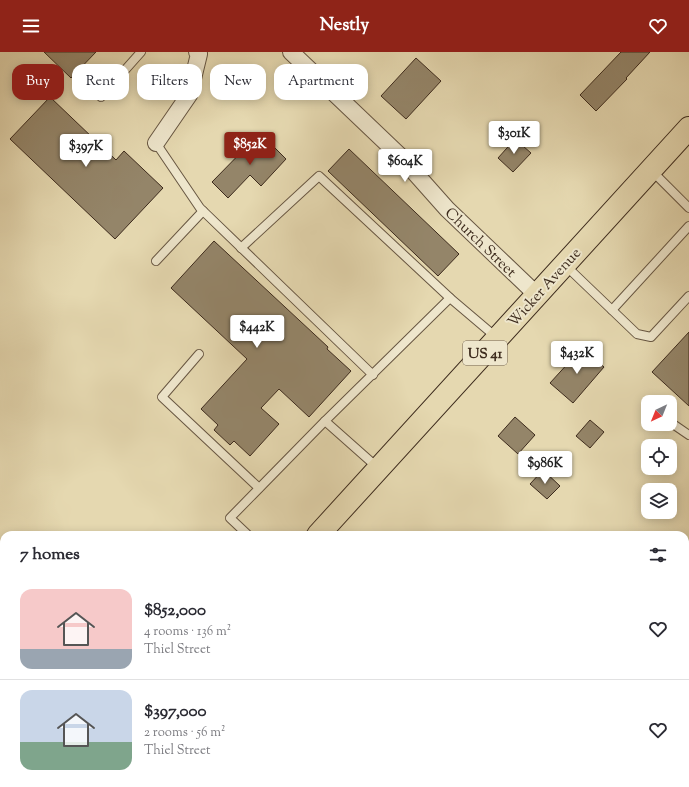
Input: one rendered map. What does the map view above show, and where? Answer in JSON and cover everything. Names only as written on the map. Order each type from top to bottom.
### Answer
[{"type":"highway","name":"Wicker Avenue","points":[[322,531],[689,128]]},
{"type":"street","points":[[156,143],[188,95],[199,54],[197,52]]},
{"type":"street","name":"Church Street","points":[[291,52],[399,155],[447,209],[537,295]]},
{"type":"lane","points":[[129,66],[141,52]]},
{"type":"lane","points":[[156,143],[203,211],[373,374]]},
{"type":"lane","points":[[651,170],[689,207]]},
{"type":"lane","points":[[242,248],[319,176],[450,298],[498,338]]},
{"type":"lane","points":[[156,261],[203,211]]},
{"type":"lane","points":[[612,310],[689,226]]},
{"type":"lane","points":[[565,265],[637,334],[651,336],[689,296]]},
{"type":"lane","points":[[244,531],[230,518],[325,421],[450,298]]},
{"type":"lane","points":[[200,354],[162,397],[259,488]]},
{"type":"lane","points":[[325,421],[379,469]]},
{"type":"lane","points":[[677,427],[689,435]]},
{"type":"building","points":[[44,52],[96,52],[84,64],[72,64],[71,78],[64,71],[64,64],[56,64]]},
{"type":"building","points":[[621,52],[650,52],[626,78],[627,79],[596,111],[580,95]]},
{"type":"building","points":[[416,58],[441,81],[406,119],[381,96]]},
{"type":"building","points":[[47,100],[53,100],[116,160],[124,151],[163,188],[115,239],[10,139]]},
{"type":"building","points":[[260,133],[286,159],[261,186],[250,175],[228,198],[212,182]]},
{"type":"building","points":[[515,139],[531,153],[513,172],[498,158]]},
{"type":"building","points":[[349,149],[459,254],[438,276],[328,171]]},
{"type":"building","points":[[214,241],[328,347],[327,349],[351,371],[309,417],[279,389],[261,408],[279,424],[250,456],[234,441],[230,445],[214,430],[218,425],[201,409],[247,359],[171,288]]},
{"type":"building","points":[[689,332],[689,406],[652,372]]},
{"type":"building","points":[[582,348],[604,367],[573,403],[550,383]]},
{"type":"building","points":[[515,417],[535,435],[518,454],[498,436]]},
{"type":"building","points":[[590,420],[604,432],[590,448],[576,436]]},
{"type":"building","points":[[543,470],[560,486],[547,499],[530,484]]}]
